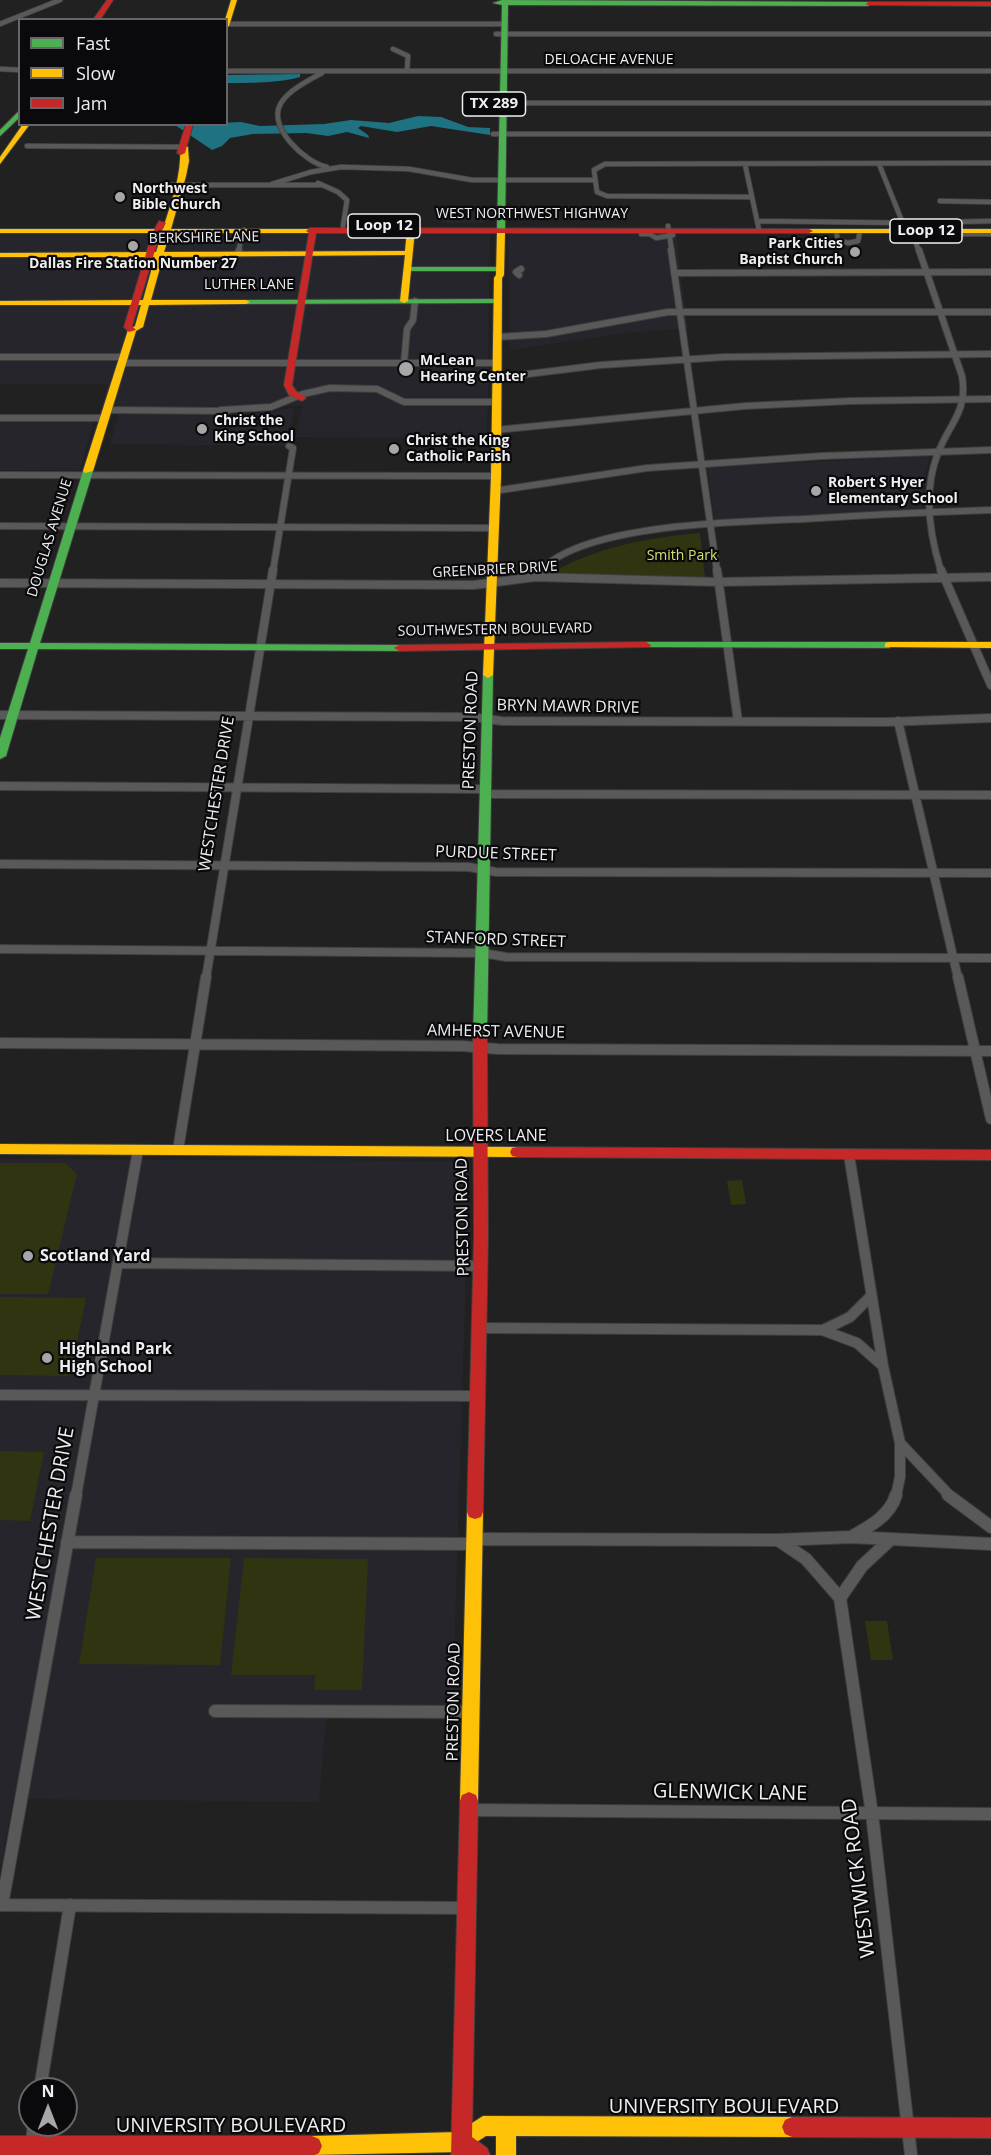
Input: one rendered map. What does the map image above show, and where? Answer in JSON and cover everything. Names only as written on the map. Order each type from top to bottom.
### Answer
[{"type":"main road","points":[[97,18],[110,0]]},
{"type":"main road","points":[[105,18],[118,0]]},
{"type":"main road","points":[[228,21],[234,0]]},
{"type":"main road","points":[[500,2],[991,4]]},
{"type":"main road","name":"PRESTON ROAD","points":[[461,2148],[481,1266],[479,1047],[486,719],[492,528],[496,476],[497,301],[494,272],[500,2]]},
{"type":"main road","points":[[0,134],[18,114]]},
{"type":"main road","points":[[1,158],[18,125]]},
{"type":"main road","points":[[1,158],[25,126]]},
{"type":"main road","name":"DOUGLAS AVENUE","points":[[0,756],[6,715],[34,646],[132,330],[139,327],[140,302],[164,228],[189,126]]},
{"type":"main road","points":[[837,233],[841,228],[903,225]]},
{"type":"main road","name":"WEST NORTHWEST HIGHWAY","points":[[0,226],[164,228],[372,226],[665,233],[758,226],[903,225],[991,230]]},
{"type":"main road","points":[[300,397],[289,390],[313,230],[372,226]]},
{"type":"main road","name":"WEST NORTHWEST HIGHWAY","points":[[758,226],[837,233],[991,230]]},
{"type":"main road","name":"WEST NORTHWEST HIGHWAY","points":[[0,231],[137,228]]},
{"type":"main road","name":"WEST NORTHWEST HIGHWAY","points":[[164,228],[411,230],[496,228]]},
{"type":"main road","points":[[410,301],[407,269],[411,230]]},
{"type":"main road","name":"BERKSHIRE LANE","points":[[0,255],[408,253]]},
{"type":"main road","points":[[407,269],[494,272]]},
{"type":"main road","name":"LUTHER LANE","points":[[0,303],[497,301]]},
{"type":"main road","name":"SOUTHWESTERN BOULEVARD","points":[[0,646],[991,645]]},
{"type":"main road","name":"LOVERS LANE","points":[[0,1149],[991,1155]]},
{"type":"main road","name":"UNIVERSITY BOULEVARD","points":[[0,2146],[30,2150],[430,2144],[461,2148],[483,2126],[991,2128]]},
{"type":"main road","points":[[506,2126],[506,2155]]},
{"type":"main road","points":[[461,2148],[480,2155]]},
{"type":"street","points":[[0,24],[60,0]]},
{"type":"street","points":[[228,25],[991,34]]},
{"type":"street","points":[[393,49],[408,56],[407,71]]},
{"type":"street","points":[[0,69],[18,70]]},
{"type":"street","name":"DELOACHE AVENUE","points":[[228,71],[991,71]]},
{"type":"street","points":[[324,71],[281,103],[279,113],[284,134],[311,163],[330,168]]},
{"type":"street","points":[[498,103],[991,103]]},
{"type":"street","points":[[498,134],[991,134]]},
{"type":"street","points":[[27,146],[184,147]]},
{"type":"street","points":[[311,163],[309,169],[316,182],[338,192],[346,200],[343,226]]},
{"type":"street","points":[[752,197],[607,196],[597,192],[594,170],[605,164],[991,164]]},
{"type":"street","points":[[745,164],[758,226]]},
{"type":"street","points":[[879,164],[903,225],[991,222]]},
{"type":"street","points":[[272,184],[330,168],[409,169],[454,178],[497,180],[594,180]]},
{"type":"street","points":[[176,184],[321,185]]},
{"type":"street","points":[[940,201],[991,202]]},
{"type":"street","points":[[238,253],[244,230]]},
{"type":"street","points":[[991,230],[916,235],[914,237],[962,376],[964,399],[938,452],[932,471],[928,512],[932,548],[991,685]]},
{"type":"street","points":[[665,233],[688,359],[738,721]]},
{"type":"street","points":[[597,235],[837,233]]},
{"type":"street","points":[[519,275],[516,272],[521,269]]},
{"type":"street","points":[[674,273],[991,272]]},
{"type":"street","points":[[404,363],[407,329],[413,320],[410,301]]},
{"type":"street","points":[[497,337],[538,335],[639,319],[661,313],[680,312],[991,312]]},
{"type":"street","points":[[496,378],[596,365],[688,359],[787,355],[991,354]]},
{"type":"street","points":[[0,357],[292,363],[496,363]]},
{"type":"street","points":[[0,418],[267,410],[284,406],[300,397],[321,391],[385,393],[398,401],[413,402],[495,402]]},
{"type":"street","points":[[495,430],[694,410],[851,401],[991,399]]},
{"type":"street","name":"WESTCHESTER DRIVE","points":[[178,1150],[289,475],[293,448],[289,446]]},
{"type":"street","points":[[494,491],[601,473],[702,464],[991,450]]},
{"type":"street","points":[[0,475],[496,476]]},
{"type":"street","points":[[534,577],[553,560],[605,540],[653,530],[991,510]]},
{"type":"street","points":[[0,526],[492,528]]},
{"type":"street","name":"GREENBRIER DRIVE","points":[[0,583],[474,585],[534,577],[718,582],[991,577]]},
{"type":"street","name":"BRYN MAWR DRIVE","points":[[6,715],[738,721],[898,721],[991,718]]},
{"type":"street","points":[[898,721],[991,1119]]},
{"type":"street","points":[[0,786],[991,795]]},
{"type":"street","name":"PURDUE STREET","points":[[0,864],[469,867],[496,872],[991,873]]},
{"type":"street","name":"STANFORD STREET","points":[[0,949],[482,953],[518,957],[991,958]]},
{"type":"street","name":"AMHERST AVENUE","points":[[0,1043],[498,1049],[991,1050]]},
{"type":"street","name":"WESTCHESTER DRIVE","points":[[1,1905],[138,1150]]},
{"type":"street","points":[[849,1155],[883,1366],[900,1443],[900,1480],[895,1503],[870,1527],[851,1537]]},
{"type":"street","points":[[118,1263],[481,1266]]},
{"type":"street","points":[[822,1330],[850,1317],[871,1296]]},
{"type":"street","points":[[479,1328],[822,1330],[857,1343],[883,1366]]},
{"type":"street","points":[[0,1395],[478,1396]]},
{"type":"street","points":[[900,1443],[943,1491],[991,1527]]},
{"type":"street","points":[[67,1542],[373,1544],[778,1540],[851,1537],[991,1544]]},
{"type":"street","points":[[778,1540],[806,1559],[840,1598],[853,1576],[890,1540]]},
{"type":"street","name":"WESTWICK ROAD","points":[[840,1598],[872,1814],[911,2155]]},
{"type":"street","points":[[215,1711],[471,1712]]},
{"type":"street","name":"GLENWICK LANE","points":[[469,1810],[991,1814]]},
{"type":"street","points":[[1,1905],[466,1908]]},
{"type":"street","points":[[42,2077],[70,1905]]},
{"type":"shaded area","points":[[442,210],[484,210],[484,223],[442,223]]},
{"type":"shaded area","points":[[490,233],[487,438],[295,437],[302,406],[102,407],[108,384],[0,384],[0,234]]},
{"type":"shaded area","points":[[508,233],[676,233],[688,328],[625,333],[510,350]]},
{"type":"shaded area","name":"Christ the King School","points":[[295,407],[287,446],[110,444],[119,413],[260,414]]},
{"type":"shaded area","points":[[0,420],[94,421],[80,470],[0,470]]},
{"type":"shaded area","name":"Robert S Hyer Elementary School","points":[[930,456],[923,487],[922,510],[715,521],[707,467]]},
{"type":"shaded area","points":[[0,1159],[469,1161],[466,1260],[397,1261],[466,1269],[462,1391],[379,1390],[378,1399],[462,1401],[452,1720],[326,1718],[319,1802],[13,1799],[0,1873]]},
{"type":"green space","name":"Smith Park","points":[[700,533],[705,577],[549,574],[603,550],[641,541]]},
{"type":"green space","name":"Scotland Yard","points":[[0,1163],[65,1163],[77,1174],[48,1294],[0,1294]]},
{"type":"green space","points":[[742,1180],[746,1204],[731,1205],[727,1181]]},
{"type":"green space","points":[[0,1297],[86,1298],[70,1376],[0,1375]]},
{"type":"green space","points":[[0,1451],[44,1452],[30,1521],[0,1520]]},
{"type":"green space","points":[[96,1558],[231,1558],[220,1665],[79,1664]]},
{"type":"green space","points":[[244,1558],[368,1559],[362,1690],[314,1690],[315,1675],[231,1675]]},
{"type":"green space","points":[[865,1621],[887,1621],[893,1660],[871,1660]]},
{"type":"water","points":[[300,74],[300,77],[264,82],[228,83],[228,75]]},
{"type":"water","points":[[418,116],[441,117],[468,127],[490,128],[490,135],[431,126],[397,132],[361,126],[358,128],[369,138],[347,132],[328,136],[306,133],[253,134],[230,138],[222,146],[212,150],[176,126],[228,126],[228,123],[241,122],[260,126],[324,124],[351,120],[389,123]]},
{"type":"traffic: fast","points":[[501,231],[505,0]]},
{"type":"traffic: fast","points":[[496,3],[868,4]]},
{"type":"traffic: fast","points":[[0,134],[18,114]]},
{"type":"traffic: fast","points":[[407,269],[500,269]]},
{"type":"traffic: fast","points":[[246,302],[497,301]]},
{"type":"traffic: fast","points":[[0,756],[88,471]]},
{"type":"traffic: fast","points":[[646,645],[889,645]]},
{"type":"traffic: fast","points":[[0,646],[399,648]]},
{"type":"traffic: fast","points":[[480,1039],[488,675]]},
{"type":"traffic: slow","points":[[228,20],[234,0]]},
{"type":"traffic: slow","points":[[0,162],[26,126]]},
{"type":"traffic: slow","points":[[88,471],[132,330],[139,327],[182,176],[185,161],[184,147]]},
{"type":"traffic: slow","points":[[404,301],[411,230]]},
{"type":"traffic: slow","points":[[0,231],[310,231]]},
{"type":"traffic: slow","points":[[488,675],[496,476],[498,278],[500,275],[501,231]]},
{"type":"traffic: slow","points":[[809,231],[991,231]]},
{"type":"traffic: slow","points":[[0,255],[408,253]]},
{"type":"traffic: slow","points":[[0,303],[246,302]]},
{"type":"traffic: slow","points":[[889,645],[991,645]]},
{"type":"traffic: slow","points":[[0,1149],[517,1152]]},
{"type":"traffic: slow","points":[[469,1801],[475,1512]]},
{"type":"traffic: slow","points":[[312,2146],[461,2142],[483,2126],[792,2127]]},
{"type":"traffic: slow","points":[[506,2126],[506,2155]]},
{"type":"traffic: jam","points":[[97,18],[110,0]]},
{"type":"traffic: jam","points":[[868,4],[991,4]]},
{"type":"traffic: jam","points":[[181,153],[189,126]]},
{"type":"traffic: jam","points":[[132,330],[128,327],[156,234],[162,223]]},
{"type":"traffic: jam","points":[[302,398],[292,393],[288,385],[313,230]]},
{"type":"traffic: jam","points":[[310,231],[809,231]]},
{"type":"traffic: jam","points":[[399,648],[646,645]]},
{"type":"traffic: jam","points":[[475,1512],[481,1237],[480,1039]]},
{"type":"traffic: jam","points":[[517,1152],[991,1155]]},
{"type":"traffic: jam","points":[[461,2155],[469,1801]]},
{"type":"traffic: jam","points":[[792,2127],[991,2128]]},
{"type":"traffic: jam","points":[[461,2142],[480,2155]]},
{"type":"traffic: jam","points":[[0,2146],[312,2146]]},
{"type":"place","name":"Northwest Bible Church","points":[[120,197]]},
{"type":"place","name":"Dallas Fire Station Number 27","points":[[133,246]]},
{"type":"place","name":"Park Cities Baptist Church","points":[[855,252]]},
{"type":"place","name":"McLean Hearing Center","points":[[406,369]]},
{"type":"place","name":"Christ the King School","points":[[202,429]]},
{"type":"place","name":"Christ the King Catholic Parish","points":[[394,449]]},
{"type":"place","name":"Robert S Hyer Elementary School","points":[[816,491]]},
{"type":"place","name":"Scotland Yard","points":[[28,1256]]},
{"type":"place","name":"Highland Park High School","points":[[47,1358]]}]
